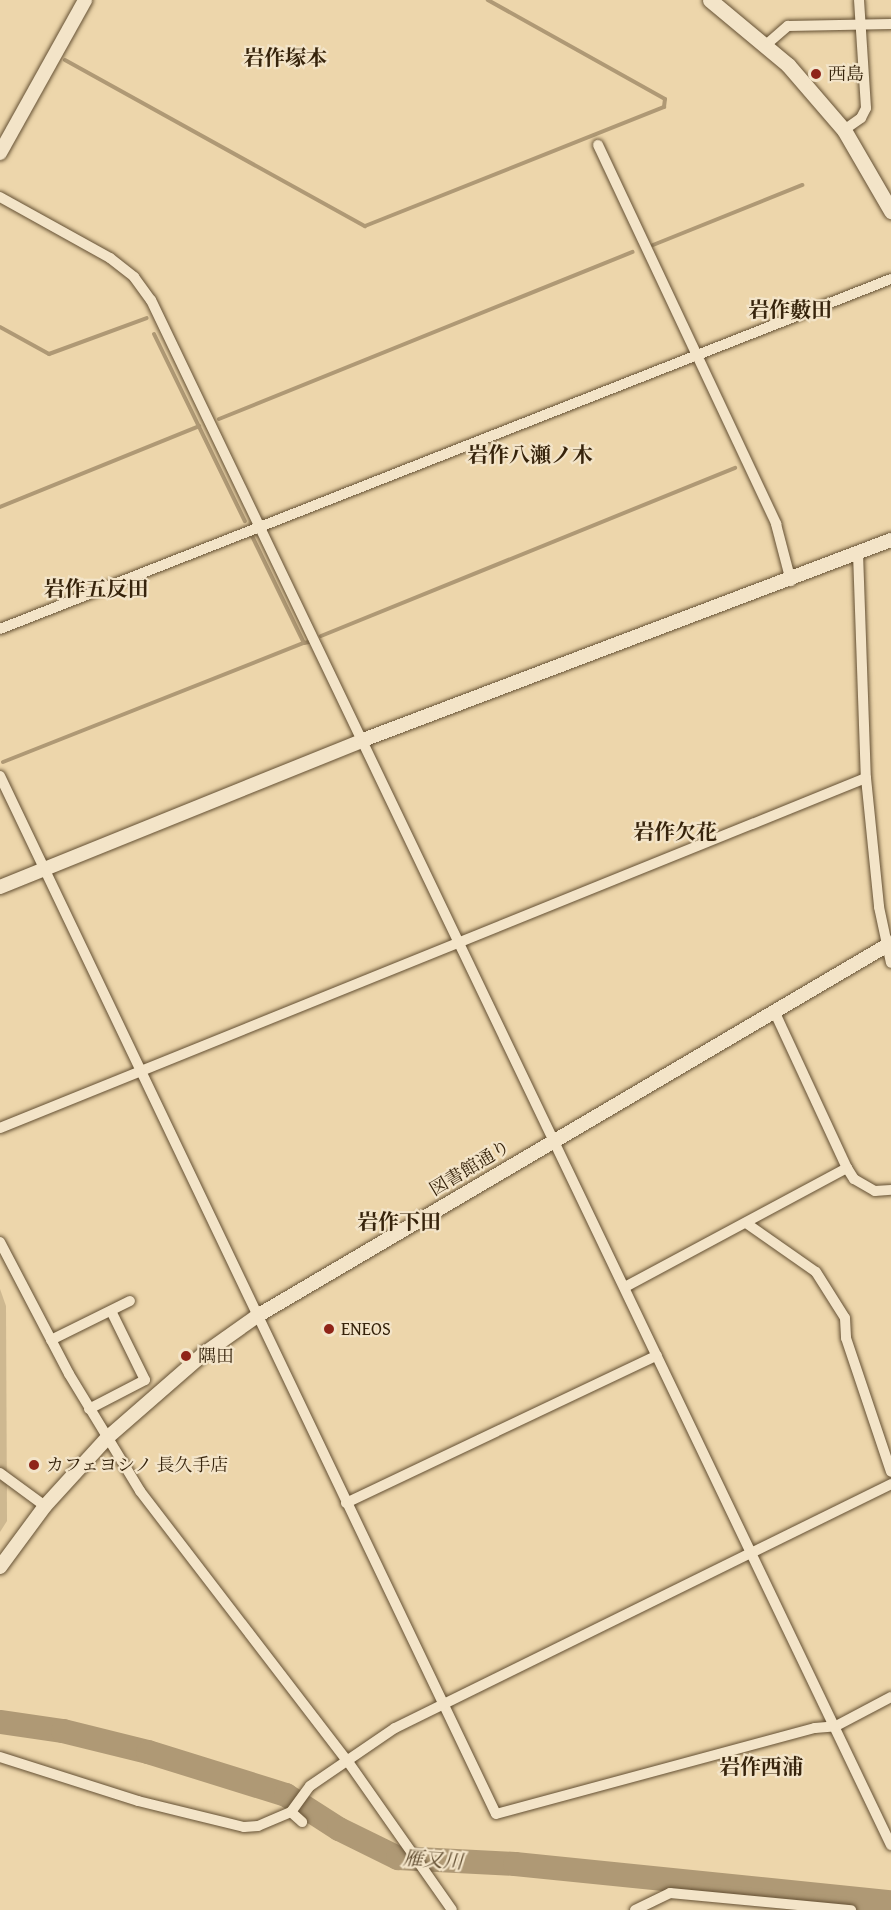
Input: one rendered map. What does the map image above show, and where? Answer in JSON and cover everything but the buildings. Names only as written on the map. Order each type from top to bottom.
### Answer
[{"type":"main road","points":[[710,0],[767,44],[844,130],[891,211]]},
{"type":"street","points":[[0,153],[85,0]]},
{"type":"street","points":[[844,130],[861,118],[866,108],[859,0]]},
{"type":"street","points":[[767,44],[788,26],[862,27],[891,24]]},
{"type":"street","points":[[598,145],[776,524],[790,580]]},
{"type":"street","points":[[0,197],[110,258],[134,277],[151,300],[184,364],[891,1845]]},
{"type":"street","points":[[0,629],[259,524],[698,356],[891,279]]},
{"type":"street","points":[[0,887],[363,740],[891,540]]},
{"type":"street","points":[[858,553],[867,778],[879,907],[890,944],[891,963]]},
{"type":"street","points":[[0,776],[496,1814],[815,1728],[836,1726],[891,1696]]},
{"type":"street","points":[[0,1128],[141,1069],[867,778]]},
{"type":"street","name":"図書館通り","points":[[0,1567],[45,1506],[107,1438],[160,1389],[257,1316],[890,944]]},
{"type":"street","points":[[775,1013],[854,1179],[875,1191],[891,1191]]},
{"type":"street","points":[[625,1287],[848,1168]]},
{"type":"street","points":[[746,1223],[816,1272],[845,1318],[846,1338],[891,1472]]},
{"type":"street","points":[[0,1242],[89,1409],[162,1523],[346,1759],[420,1860],[452,1910]]},
{"type":"street","points":[[51,1340],[130,1301]]},
{"type":"street","points":[[89,1409],[145,1380],[111,1311]]},
{"type":"street","points":[[346,1503],[657,1355]]},
{"type":"street","points":[[0,1473],[45,1506]]},
{"type":"street","points":[[0,1757],[138,1801],[244,1827],[258,1826],[292,1811],[303,1795],[346,1759],[443,1703],[891,1484]]},
{"type":"street","points":[[292,1811],[302,1822]]},
{"type":"street","points":[[635,1910],[670,1893],[851,1910]]},
{"type":"shaded area","points":[[0,1289],[6,1306],[7,1521],[0,1532]]},
{"type":"waterway","points":[[65,60],[365,226],[664,107],[665,99],[488,0]]},
{"type":"waterway","points":[[653,245],[802,185]]},
{"type":"waterway","points":[[219,419],[633,252]]},
{"type":"waterway","points":[[0,327],[49,354],[147,318]]},
{"type":"waterway","points":[[154,334],[245,521]]},
{"type":"waterway","points":[[0,507],[199,426]]},
{"type":"waterway","points":[[321,636],[735,468]]},
{"type":"waterway","points":[[251,534],[304,643],[309,642]]},
{"type":"waterway","points":[[3,762],[304,643]]},
{"type":"waterway","name":"雁又川","points":[[0,1722],[63,1731],[148,1752],[286,1795],[339,1829],[398,1858],[515,1864],[891,1902]]},
{"type":"place","name":"西島","points":[[816,74]]},
{"type":"place","name":"ENEOS","points":[[329,1329]]},
{"type":"place","name":"隅田","points":[[186,1356]]},
{"type":"place","name":"カフェヨシノ 長久手店","points":[[34,1465]]},
{"type":"district","name":"岩作塚本","points":[[285,58]]},
{"type":"district","name":"岩作藪田","points":[[790,310]]},
{"type":"district","name":"岩作八瀬ノ木","points":[[530,455]]},
{"type":"district","name":"岩作五反田","points":[[96,589]]},
{"type":"district","name":"岩作欠花","points":[[675,832]]},
{"type":"district","name":"岩作下田","points":[[399,1222]]},
{"type":"district","name":"岩作西浦","points":[[761,1767]]}]
